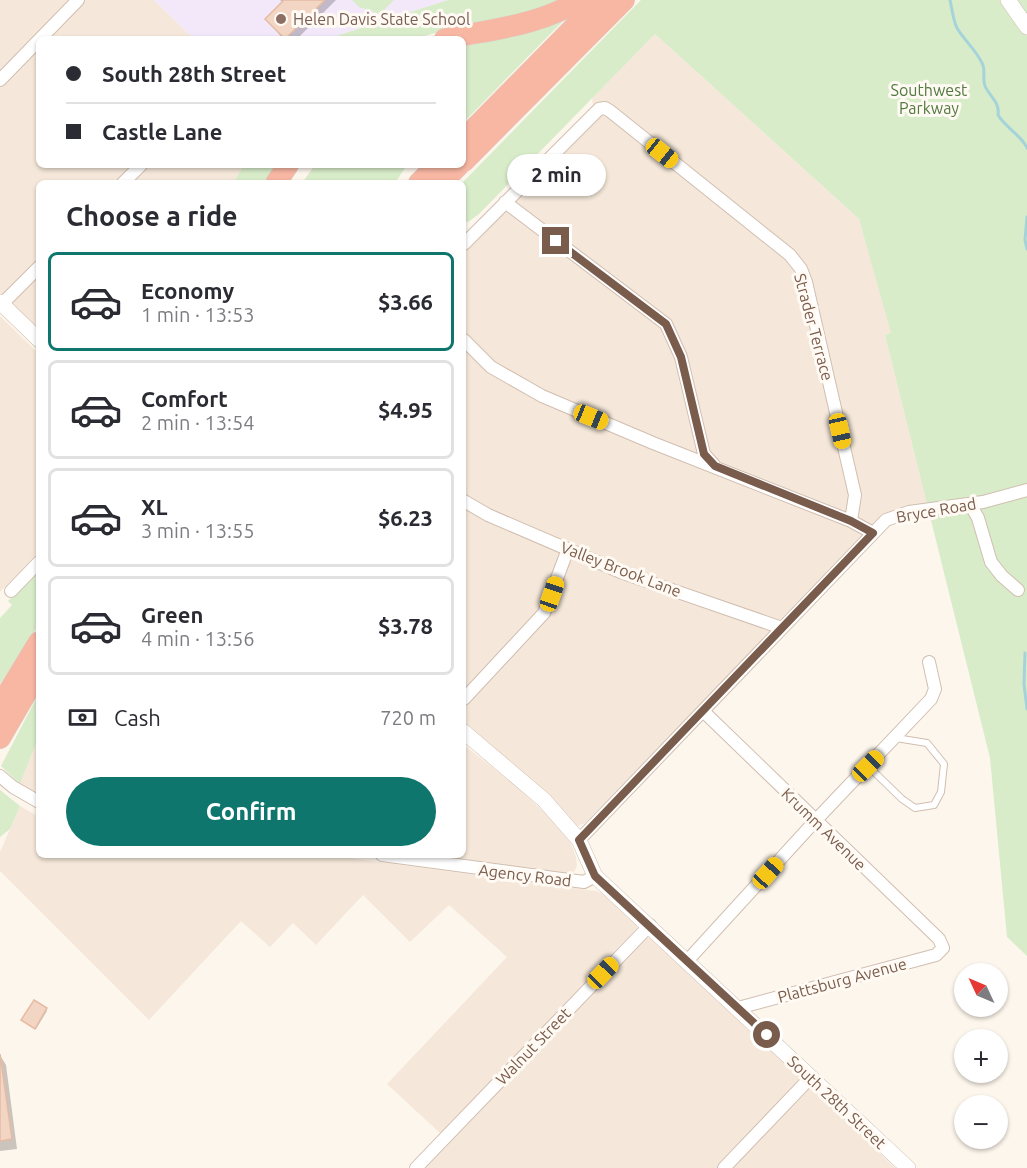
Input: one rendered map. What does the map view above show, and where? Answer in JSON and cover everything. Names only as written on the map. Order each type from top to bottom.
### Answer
[{"type":"highway","points":[[461,36],[520,25],[547,16],[580,0]]},
{"type":"highway","points":[[466,137],[601,0]]},
{"type":"highway","points":[[466,159],[624,0]]},
{"type":"highway","points":[[422,180],[434,168]]},
{"type":"highway","points":[[444,180],[457,168]]},
{"type":"highway","points":[[0,706],[36,647]]},
{"type":"highway","points":[[0,738],[36,676]]},
{"type":"street","points":[[44,36],[78,0]]},
{"type":"street","points":[[1008,0],[1027,27]]},
{"type":"street","points":[[0,80],[36,44]]},
{"type":"street","name":"Strader Terrace","points":[[505,202],[598,109],[605,108],[790,255],[801,269],[806,282],[855,495],[851,521]]},
{"type":"street","points":[[126,180],[138,168]]},
{"type":"street","points":[[466,242],[505,202],[666,324],[681,357],[704,454],[715,466]]},
{"type":"street","points":[[36,270],[1,303],[36,337]]},
{"type":"street","points":[[466,342],[491,367],[542,396],[851,521],[873,533],[579,840]]},
{"type":"street","name":"Bryce Road","points":[[873,533],[886,520],[896,515],[970,504],[1027,490]]},
{"type":"street","name":"Valley Brook Lane","points":[[466,502],[488,514],[623,573],[782,628]]},
{"type":"street","points":[[970,504],[982,530],[991,562],[1018,590]]},
{"type":"street","points":[[466,697],[544,613],[568,549]]},
{"type":"street","points":[[11,591],[36,565]]},
{"type":"street","points":[[688,960],[931,699],[935,689],[929,662]]},
{"type":"street","name":"Krumm Avenue","points":[[703,711],[939,939],[943,948]]},
{"type":"street","name":"South 28th Street","points":[[466,734],[544,800],[579,840],[595,876],[688,960],[908,1168]]},
{"type":"street","points":[[0,776],[13,787],[36,800]]},
{"type":"street","name":"Agency Road","points":[[404,858],[584,882],[595,876]]},
{"type":"street","name":"Walnut Street","points":[[416,1168],[650,925]]},
{"type":"street","name":"Plattsburg Avenue","points":[[738,1008],[936,955],[943,948]]},
{"type":"street","points":[[724,1168],[811,1077]]},
{"type":"lane","points":[[868,766],[902,799],[915,808],[934,805],[941,792],[944,764],[927,743],[896,738]]},
{"type":"shaded area","points":[[0,0],[71,0],[0,72]]},
{"type":"shaded area","points":[[84,0],[154,0],[191,36],[50,36]]},
{"type":"shaded area","name":"Helen Davis State School","points":[[154,0],[448,0],[336,36],[191,36]]},
{"type":"shaded area","points":[[655,34],[859,219],[892,333],[885,335],[927,504],[893,512],[853,547],[585,823],[578,826],[571,824],[466,727],[466,251],[595,120],[592,98]]},
{"type":"shaded area","points":[[36,50],[36,168],[242,168],[235,180],[36,180],[36,326],[0,293],[0,87]]},
{"type":"shaded area","points":[[0,316],[36,351],[36,555],[0,592]]},
{"type":"shaded area","points":[[36,744],[36,792],[20,784]]},
{"type":"shaded area","points":[[466,747],[516,786],[546,814],[570,842],[577,866],[573,874],[451,858],[466,858]]},
{"type":"shaded area","points":[[20,806],[36,815],[36,858],[349,858],[596,891],[608,896],[636,922],[637,928],[441,1134],[387,1084],[507,957],[449,905],[410,942],[363,895],[316,945],[293,923],[270,947],[241,921],[149,1020],[0,871],[0,852]]},
{"type":"shaded area","points":[[652,937],[895,1168],[426,1168],[646,938]]},
{"type":"green space","points":[[352,0],[394,0],[380,14],[359,7]]},
{"type":"green space","points":[[448,0],[562,0],[526,14],[425,36],[336,36]]},
{"type":"green space","name":"Southwest Parkway","points":[[641,0],[1027,0],[1027,956],[1007,937],[990,758],[885,335],[891,333],[859,219],[655,34],[479,214],[468,222],[466,222],[465,180]]},
{"type":"green space","points":[[563,16],[562,22],[466,120],[466,41]]},
{"type":"green space","points":[[242,168],[278,168],[269,180],[235,180]]},
{"type":"green space","points":[[313,168],[405,168],[397,180],[304,180]]},
{"type":"green space","points":[[36,573],[36,629],[0,684],[0,618],[12,605],[8,601]]},
{"type":"green space","points":[[36,699],[36,744],[20,784],[1,766]]},
{"type":"green space","points":[[0,790],[20,806],[10,829],[0,837]]},
{"type":"building","points":[[284,0],[325,0],[288,36],[282,36],[265,19]]},
{"type":"building","points":[[34,1000],[47,1008],[35,1029],[21,1020]]},
{"type":"building","points":[[0,1054],[12,1139],[0,1141]]},
{"type":"waterway","points":[[950,0],[957,28],[977,54],[983,66],[985,86],[996,103],[998,115],[1027,148]]},
{"type":"waterway","points":[[1027,217],[1025,240],[1027,249]]},
{"type":"waterway","points":[[1025,653],[1024,684],[1027,709]]},
{"type":"place","name":"Helen Davis State School","points":[[281,19]]},
{"type":"route","points":[[556,241],[666,324],[681,357],[704,454],[715,466],[851,521],[873,533],[579,840],[595,876],[767,1035]]}]
